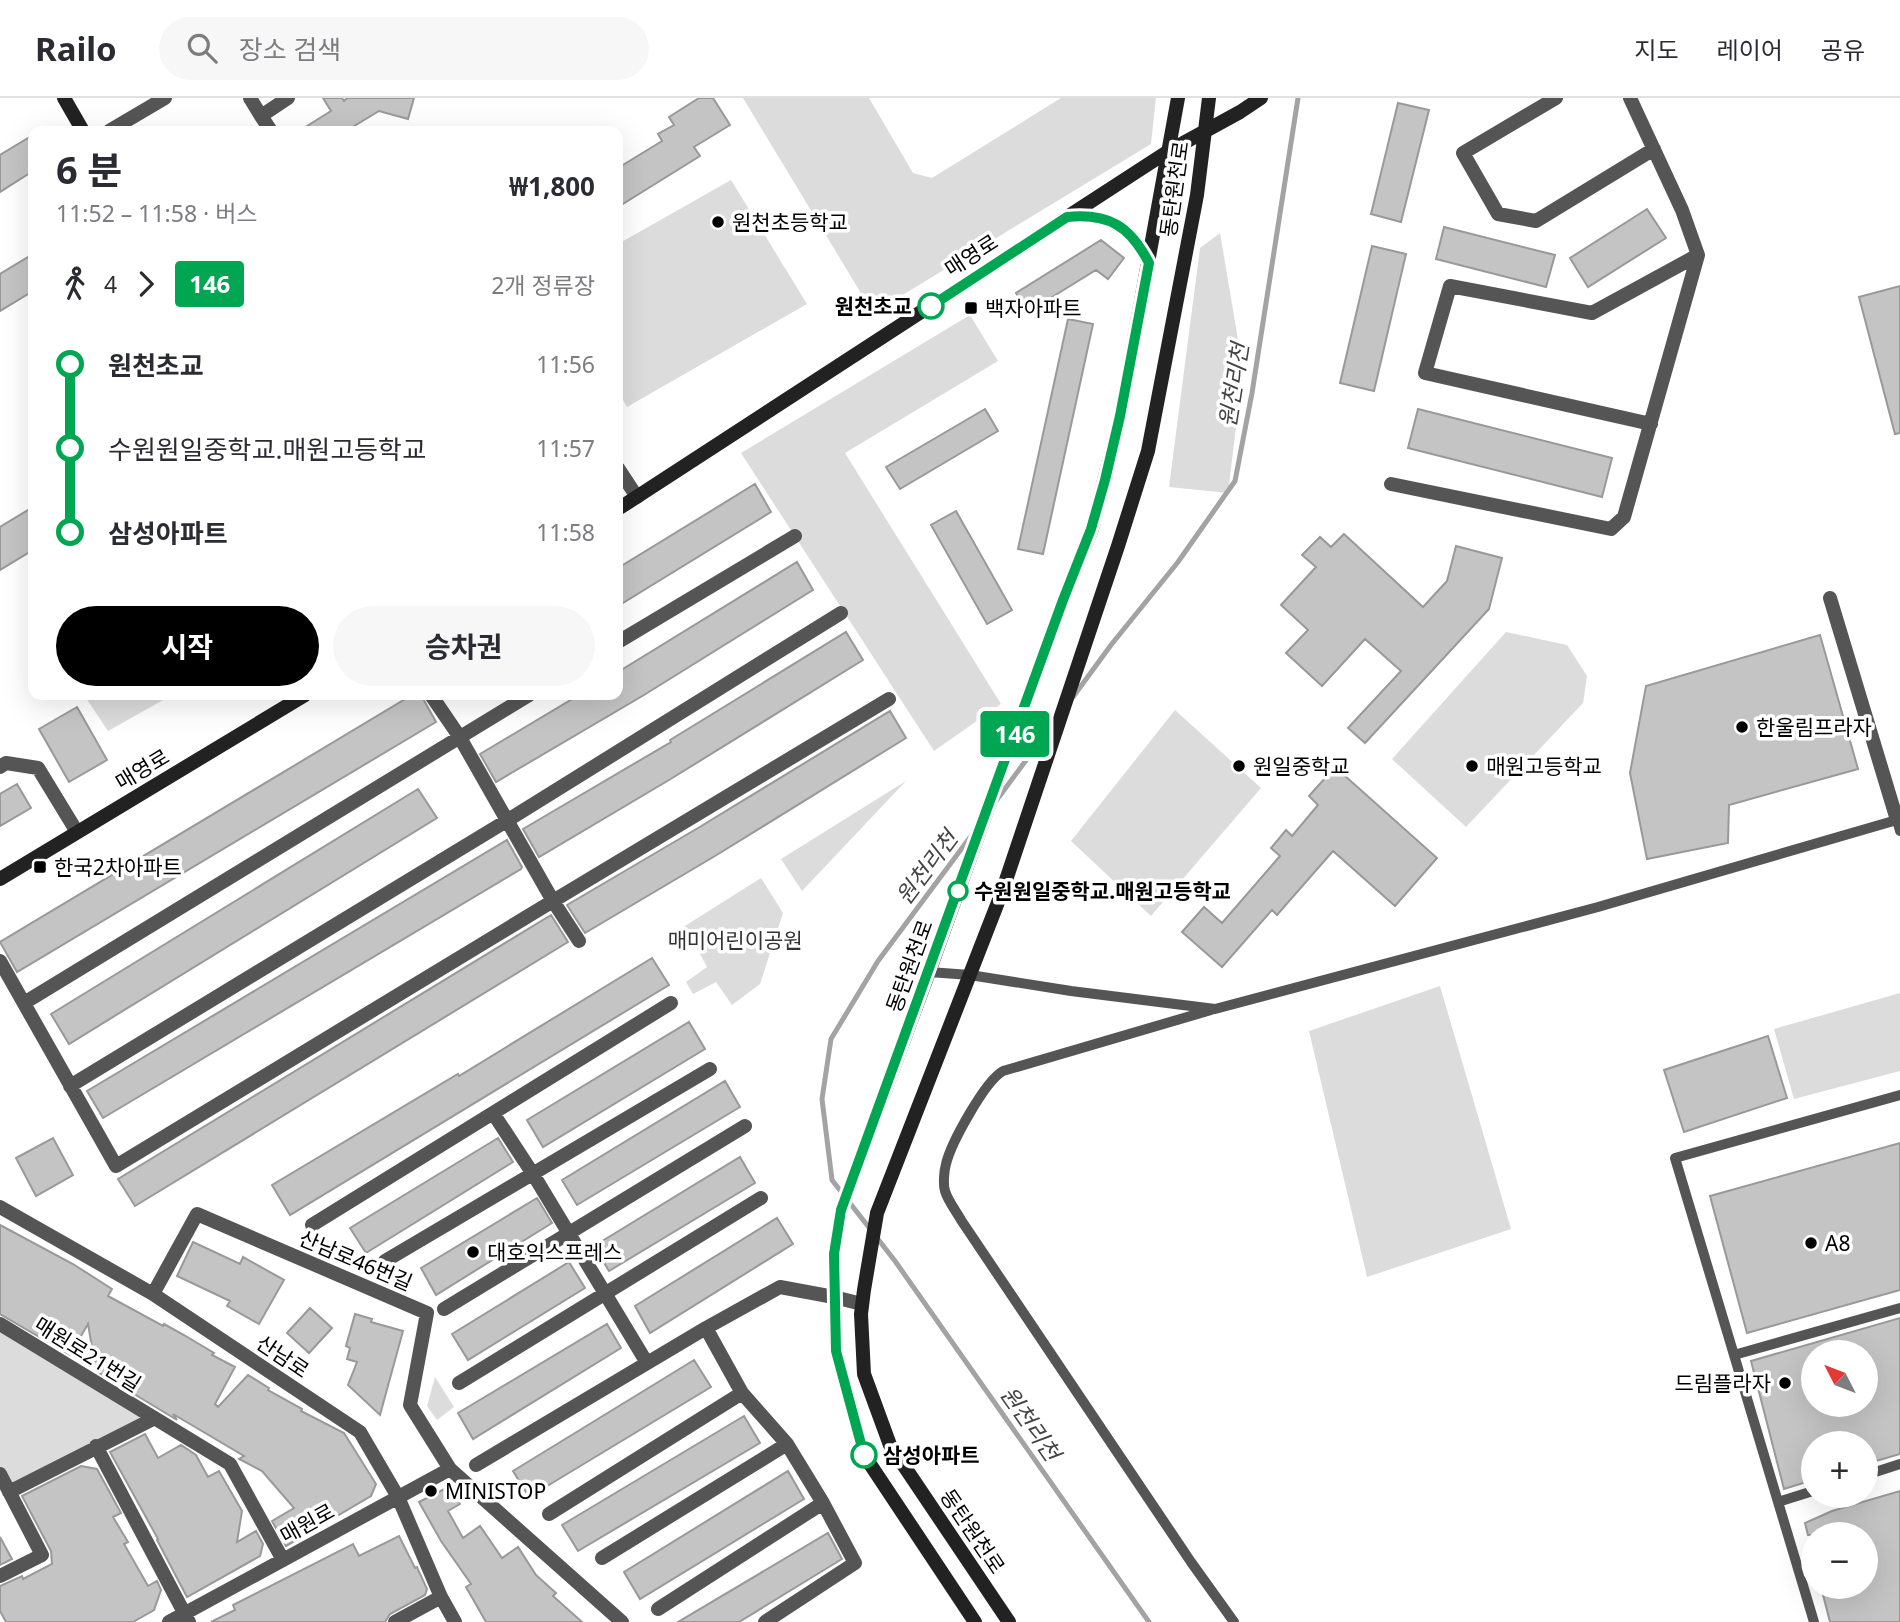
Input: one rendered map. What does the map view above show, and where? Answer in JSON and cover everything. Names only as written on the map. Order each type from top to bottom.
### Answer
[{"type":"main road","points":[[64,98],[80,126]]},
{"type":"main road","name":"동탄원천로","points":[[975,1622],[864,1455],[836,1351],[834,1254],[841,1210],[1091,529],[1120,416],[1178,98]]},
{"type":"main road","name":"동탄원천로","points":[[1009,1622],[890,1445],[864,1374],[863,1297],[877,1213],[1002,892],[1148,451],[1197,195],[1209,98]]},
{"type":"main road","name":"매영로","points":[[623,506],[1167,152],[1261,98]]},
{"type":"main road","points":[[1067,217],[1086,216],[1112,222],[1133,237],[1149,263]]},
{"type":"main road","name":"매영로","points":[[0,879],[297,700]]},
{"type":"street","points":[[117,126],[165,98]]},
{"type":"street","points":[[250,98],[268,126]]},
{"type":"street","points":[[261,116],[288,98]]},
{"type":"street","points":[[1556,98],[1463,153],[1498,214],[1536,221],[1654,149]]},
{"type":"street","points":[[1391,484],[1611,529],[1624,517],[1698,256],[1682,210],[1630,98]]},
{"type":"street","points":[[1651,424],[1425,373],[1450,286],[1592,313],[1698,256]]},
{"type":"street","points":[[623,476],[637,497]]},
{"type":"street","points":[[623,639],[795,536]]},
{"type":"street","points":[[1830,598],[1899,824]]},
{"type":"street","points":[[71,1086],[841,613]]},
{"type":"street","points":[[0,961],[116,1166],[889,699]]},
{"type":"street","points":[[434,700],[459,736],[553,901],[579,941]]},
{"type":"street","points":[[23,1003],[520,700]]},
{"type":"street","points":[[0,767],[6,763],[38,768],[77,832]]},
{"type":"street","points":[[312,1225],[671,1003]]},
{"type":"street","points":[[385,1261],[710,1069]]},
{"type":"street","points":[[493,1113],[647,1363]]},
{"type":"street","points":[[444,1308],[746,1126]]},
{"type":"street","points":[[458,1383],[761,1198]]},
{"type":"street","name":"산남로","points":[[0,1206],[153,1294],[360,1432],[398,1497],[441,1597],[455,1622]]},
{"type":"street","name":"산남로46번길","points":[[153,1294],[197,1214],[427,1313],[410,1405],[450,1469]]},
{"type":"street","points":[[475,1465],[780,1287],[834,1297],[863,1297]]},
{"type":"street","name":"매원로21번길","points":[[0,1324],[230,1464],[283,1560]]},
{"type":"street","points":[[706,1328],[742,1393],[787,1444],[855,1563],[765,1622]]},
{"type":"street","points":[[549,1514],[742,1393]]},
{"type":"street","name":"매원로21번길","points":[[9,1492],[153,1419]]},
{"type":"street","points":[[602,1558],[787,1444]]},
{"type":"street","points":[[96,1446],[187,1618]]},
{"type":"street","points":[[450,1469],[622,1622]]},
{"type":"street","name":"매원로","points":[[170,1622],[187,1618],[283,1560],[450,1469]]},
{"type":"street","points":[[0,1474],[42,1555],[0,1576]]},
{"type":"street","points":[[658,1609],[823,1503]]},
{"type":"street","points":[[395,1622],[441,1597]]},
{"type":"lane","points":[[1234,1622],[961,1220],[945,1190],[945,1165],[987,1085],[995,1076],[1016,1067],[1215,1009],[1899,824]]},
{"type":"lane","points":[[929,972],[970,975],[1215,1009]]},
{"type":"lane","points":[[1814,1622],[1675,1158],[1900,1095]]},
{"type":"lane","points":[[1734,1355],[1900,1308]]},
{"type":"lane","points":[[1878,1471],[1900,1464]]},
{"type":"lane","points":[[1778,1502],[1801,1495]]},
{"type":"green space","points":[[743,98],[869,98],[913,173],[932,178],[1061,98],[1156,98],[1151,144],[873,313]]},
{"type":"green space","points":[[731,180],[807,304],[627,407],[623,400],[623,241]]},
{"type":"green space","points":[[1220,233],[1243,369],[1228,493],[1169,487],[1200,248]]},
{"type":"green space","points":[[970,315],[998,361],[845,453],[1001,704],[934,751],[741,453]]},
{"type":"green space","points":[[1506,632],[1567,645],[1587,676],[1583,703],[1466,827],[1392,759]]},
{"type":"green space","points":[[87,700],[163,700],[108,731]]},
{"type":"green space","points":[[1175,710],[1261,788],[1151,916],[1071,841]]},
{"type":"green space","points":[[906,781],[802,891],[781,859]]},
{"type":"green space","name":"매미어린이공원","points":[[761,878],[783,913],[760,984],[732,1005],[716,982],[693,994],[686,982],[707,967],[685,926]]},
{"type":"green space","points":[[1440,986],[1511,1229],[1367,1277],[1309,1031]]},
{"type":"green space","points":[[1900,993],[1900,1071],[1794,1099],[1774,1029]]},
{"type":"green space","points":[[0,1329],[143,1416],[10,1487],[0,1467]]},
{"type":"green space","points":[[435,1377],[454,1407],[437,1420],[427,1406]]},
{"type":"building","points":[[323,98],[342,98],[344,101],[347,98],[414,98],[408,119],[379,111],[354,126],[307,126],[331,111]]},
{"type":"building","points":[[699,98],[713,98],[730,125],[694,147],[700,156],[623,204],[623,165],[662,141],[658,134],[674,125],[669,117]]},
{"type":"building","points":[[1398,103],[1429,110],[1401,222],[1371,214]]},
{"type":"building","points":[[28,138],[28,174],[0,192],[0,155]]},
{"type":"building","points":[[1647,209],[1666,238],[1588,287],[1570,258]]},
{"type":"building","points":[[1444,227],[1555,255],[1546,287],[1436,259]]},
{"type":"building","points":[[1101,240],[1124,258],[1108,279],[1096,270],[1028,312],[1016,293]]},
{"type":"building","points":[[1372,246],[1406,254],[1374,391],[1340,383]]},
{"type":"building","points":[[28,257],[28,294],[0,311],[0,274]]},
{"type":"building","points":[[1900,286],[1900,433],[1895,434],[1859,297]]},
{"type":"building","points":[[1068,319],[1093,324],[1043,554],[1018,549]]},
{"type":"building","points":[[985,409],[998,431],[900,489],[886,467]]},
{"type":"building","points":[[1418,409],[1612,458],[1602,497],[1408,448]]},
{"type":"building","points":[[755,484],[771,512],[623,603],[623,565]]},
{"type":"building","points":[[28,510],[28,553],[0,570],[0,527]]},
{"type":"building","points":[[956,511],[1012,610],[987,624],[931,525]]},
{"type":"building","points":[[1344,534],[1423,607],[1447,581],[1456,546],[1502,558],[1489,609],[1365,743],[1348,728],[1401,671],[1365,639],[1322,686],[1286,653],[1308,630],[1281,605],[1316,567],[1302,555],[1320,537],[1331,547]]},
{"type":"building","points":[[797,562],[813,590],[644,695],[496,782],[480,754],[571,700],[623,700],[623,669]]},
{"type":"building","points":[[846,632],[863,660],[539,857],[523,829],[671,742],[670,740]]},
{"type":"building","name":"한울림프라자","points":[[1820,635],[1858,769],[1729,805],[1728,843],[1647,859],[1630,773],[1646,686]]},
{"type":"building","points":[[404,700],[424,700],[436,722],[17,972],[0,942]]},
{"type":"building","points":[[77,707],[107,760],[69,782],[39,729]]},
{"type":"building","points":[[890,711],[906,738],[585,933],[567,905]]},
{"type":"building","points":[[1335,767],[1437,858],[1395,906],[1333,851],[1277,915],[1272,910],[1222,967],[1182,932],[1204,907],[1222,923],[1280,856],[1271,848],[1286,830],[1292,836],[1318,805],[1309,796]]},
{"type":"building","points":[[17,784],[31,808],[0,826],[0,794]]},
{"type":"building","points":[[418,789],[437,818],[69,1044],[51,1014]]},
{"type":"building","points":[[507,840],[521,869],[103,1118],[87,1091]]},
{"type":"building","points":[[551,915],[568,942],[135,1206],[118,1179]]},
{"type":"building","points":[[652,958],[669,985],[290,1215],[272,1185],[458,1074],[459,1076]]},
{"type":"building","points":[[689,1022],[705,1049],[543,1147],[527,1120]]},
{"type":"building","points":[[1768,1036],[1787,1098],[1684,1132],[1664,1070]]},
{"type":"building","points":[[725,1081],[740,1107],[577,1205],[562,1180]]},
{"type":"building","points":[[53,1138],[73,1175],[36,1196],[16,1158]]},
{"type":"building","points":[[498,1138],[513,1162],[366,1253],[350,1228]]},
{"type":"building","name":"A8","points":[[1900,1143],[1900,1290],[1747,1333],[1710,1196]]},
{"type":"building","points":[[740,1157],[755,1183],[609,1271],[594,1246]]},
{"type":"building","points":[[537,1198],[552,1223],[436,1295],[421,1268]]},
{"type":"building","points":[[777,1218],[793,1244],[650,1333],[635,1306]]},
{"type":"building","points":[[0,1225],[73,1264],[112,1289],[108,1296],[184,1335],[235,1367],[215,1404],[218,1407],[248,1375],[302,1409],[301,1411],[344,1433],[376,1484],[371,1496],[286,1546],[272,1521],[294,1508],[262,1471],[239,1459],[244,1456],[173,1414],[177,1420],[96,1371],[88,1324],[70,1355],[0,1314]]},
{"type":"building","points":[[193,1242],[240,1264],[243,1257],[284,1280],[259,1324],[227,1306],[230,1301],[177,1276]]},
{"type":"building","points":[[569,1262],[585,1288],[468,1360],[452,1334]]},
{"type":"building","points":[[310,1308],[332,1328],[309,1353],[287,1333]]},
{"type":"building","points":[[355,1314],[372,1319],[371,1322],[403,1331],[380,1415],[348,1385],[357,1362],[347,1359],[350,1348],[346,1346]]},
{"type":"building","name":"드림플라자","points":[[1900,1318],[1900,1454],[1878,1460],[1878,1431],[1801,1431],[1801,1484],[1784,1489],[1751,1361],[1801,1347],[1801,1418],[1878,1418],[1878,1340],[1824,1340]]},
{"type":"building","points":[[607,1324],[621,1348],[473,1439],[458,1413]]},
{"type":"building","points":[[694,1360],[711,1387],[529,1497],[513,1471]]},
{"type":"building","points":[[744,1416],[760,1443],[578,1551],[562,1525]]},
{"type":"building","points":[[145,1434],[158,1458],[181,1445],[196,1455],[208,1477],[219,1471],[242,1511],[237,1542],[256,1531],[263,1544],[260,1556],[187,1597],[110,1452]]},
{"type":"building","points":[[81,1466],[97,1469],[121,1513],[113,1517],[128,1542],[124,1544],[148,1586],[157,1581],[161,1590],[154,1610],[133,1622],[6,1622],[0,1611],[0,1586],[22,1576],[23,1579],[52,1564],[51,1551],[22,1496]]},
{"type":"building","points":[[788,1471],[804,1499],[640,1599],[624,1572]]},
{"type":"building","points":[[450,1486],[460,1504],[448,1511],[463,1538],[480,1526],[502,1558],[518,1547],[536,1575],[556,1593],[553,1596],[582,1622],[486,1622],[466,1587],[471,1584],[441,1541],[419,1502]]},
{"type":"building","points":[[1900,1491],[1900,1622],[1830,1622],[1824,1599],[1878,1599],[1878,1522],[1807,1522],[1842,1508],[1878,1508],[1878,1497]]},
{"type":"building","points":[[828,1533],[842,1559],[739,1622],[678,1622]]},
{"type":"building","points":[[399,1536],[427,1589],[425,1595],[390,1614],[385,1622],[211,1622],[235,1610],[233,1605],[353,1544],[359,1556]]},
{"type":"building","points":[[0,1537],[12,1559],[0,1565]]},
{"type":"waterway","name":"원천리천","points":[[1073,697],[1178,562],[1235,481],[1252,393],[1298,98]]},
{"type":"waterway","name":"원천리천","points":[[996,801],[1052,725]]},
{"type":"waterway","name":"원천리천","points":[[974,832],[878,961],[831,1039],[822,1099],[832,1180],[895,1261],[1149,1622]]},
{"type":"bus line","name":"146","points":[[864,1455],[836,1351],[834,1254],[841,1210],[1091,529],[1120,416],[1149,263],[1133,237],[1112,222],[1097,217],[1067,217],[931,306]]},
{"type":"place","name":"원천초등학교","points":[[718,222]]},
{"type":"place","name":"원천초교","points":[[931,306]]},
{"type":"place","name":"백자아파트","points":[[971,308]]},
{"type":"place","name":"한울림프라자","points":[[1742,727]]},
{"type":"place","name":"원일중학교","points":[[1239,766]]},
{"type":"place","name":"매원고등학교","points":[[1472,766]]},
{"type":"place","name":"한국2차아파트","points":[[40,867]]},
{"type":"place","name":"수원원일중학교.매원고등학교","points":[[958,891]]},
{"type":"place","name":"A8","points":[[1811,1243]]},
{"type":"place","name":"대호익스프레스","points":[[473,1252]]},
{"type":"place","name":"드림플라자","points":[[1785,1383]]},
{"type":"place","name":"삼성아파트","points":[[864,1455]]},
{"type":"place","name":"MINISTOP","points":[[431,1491]]}]
